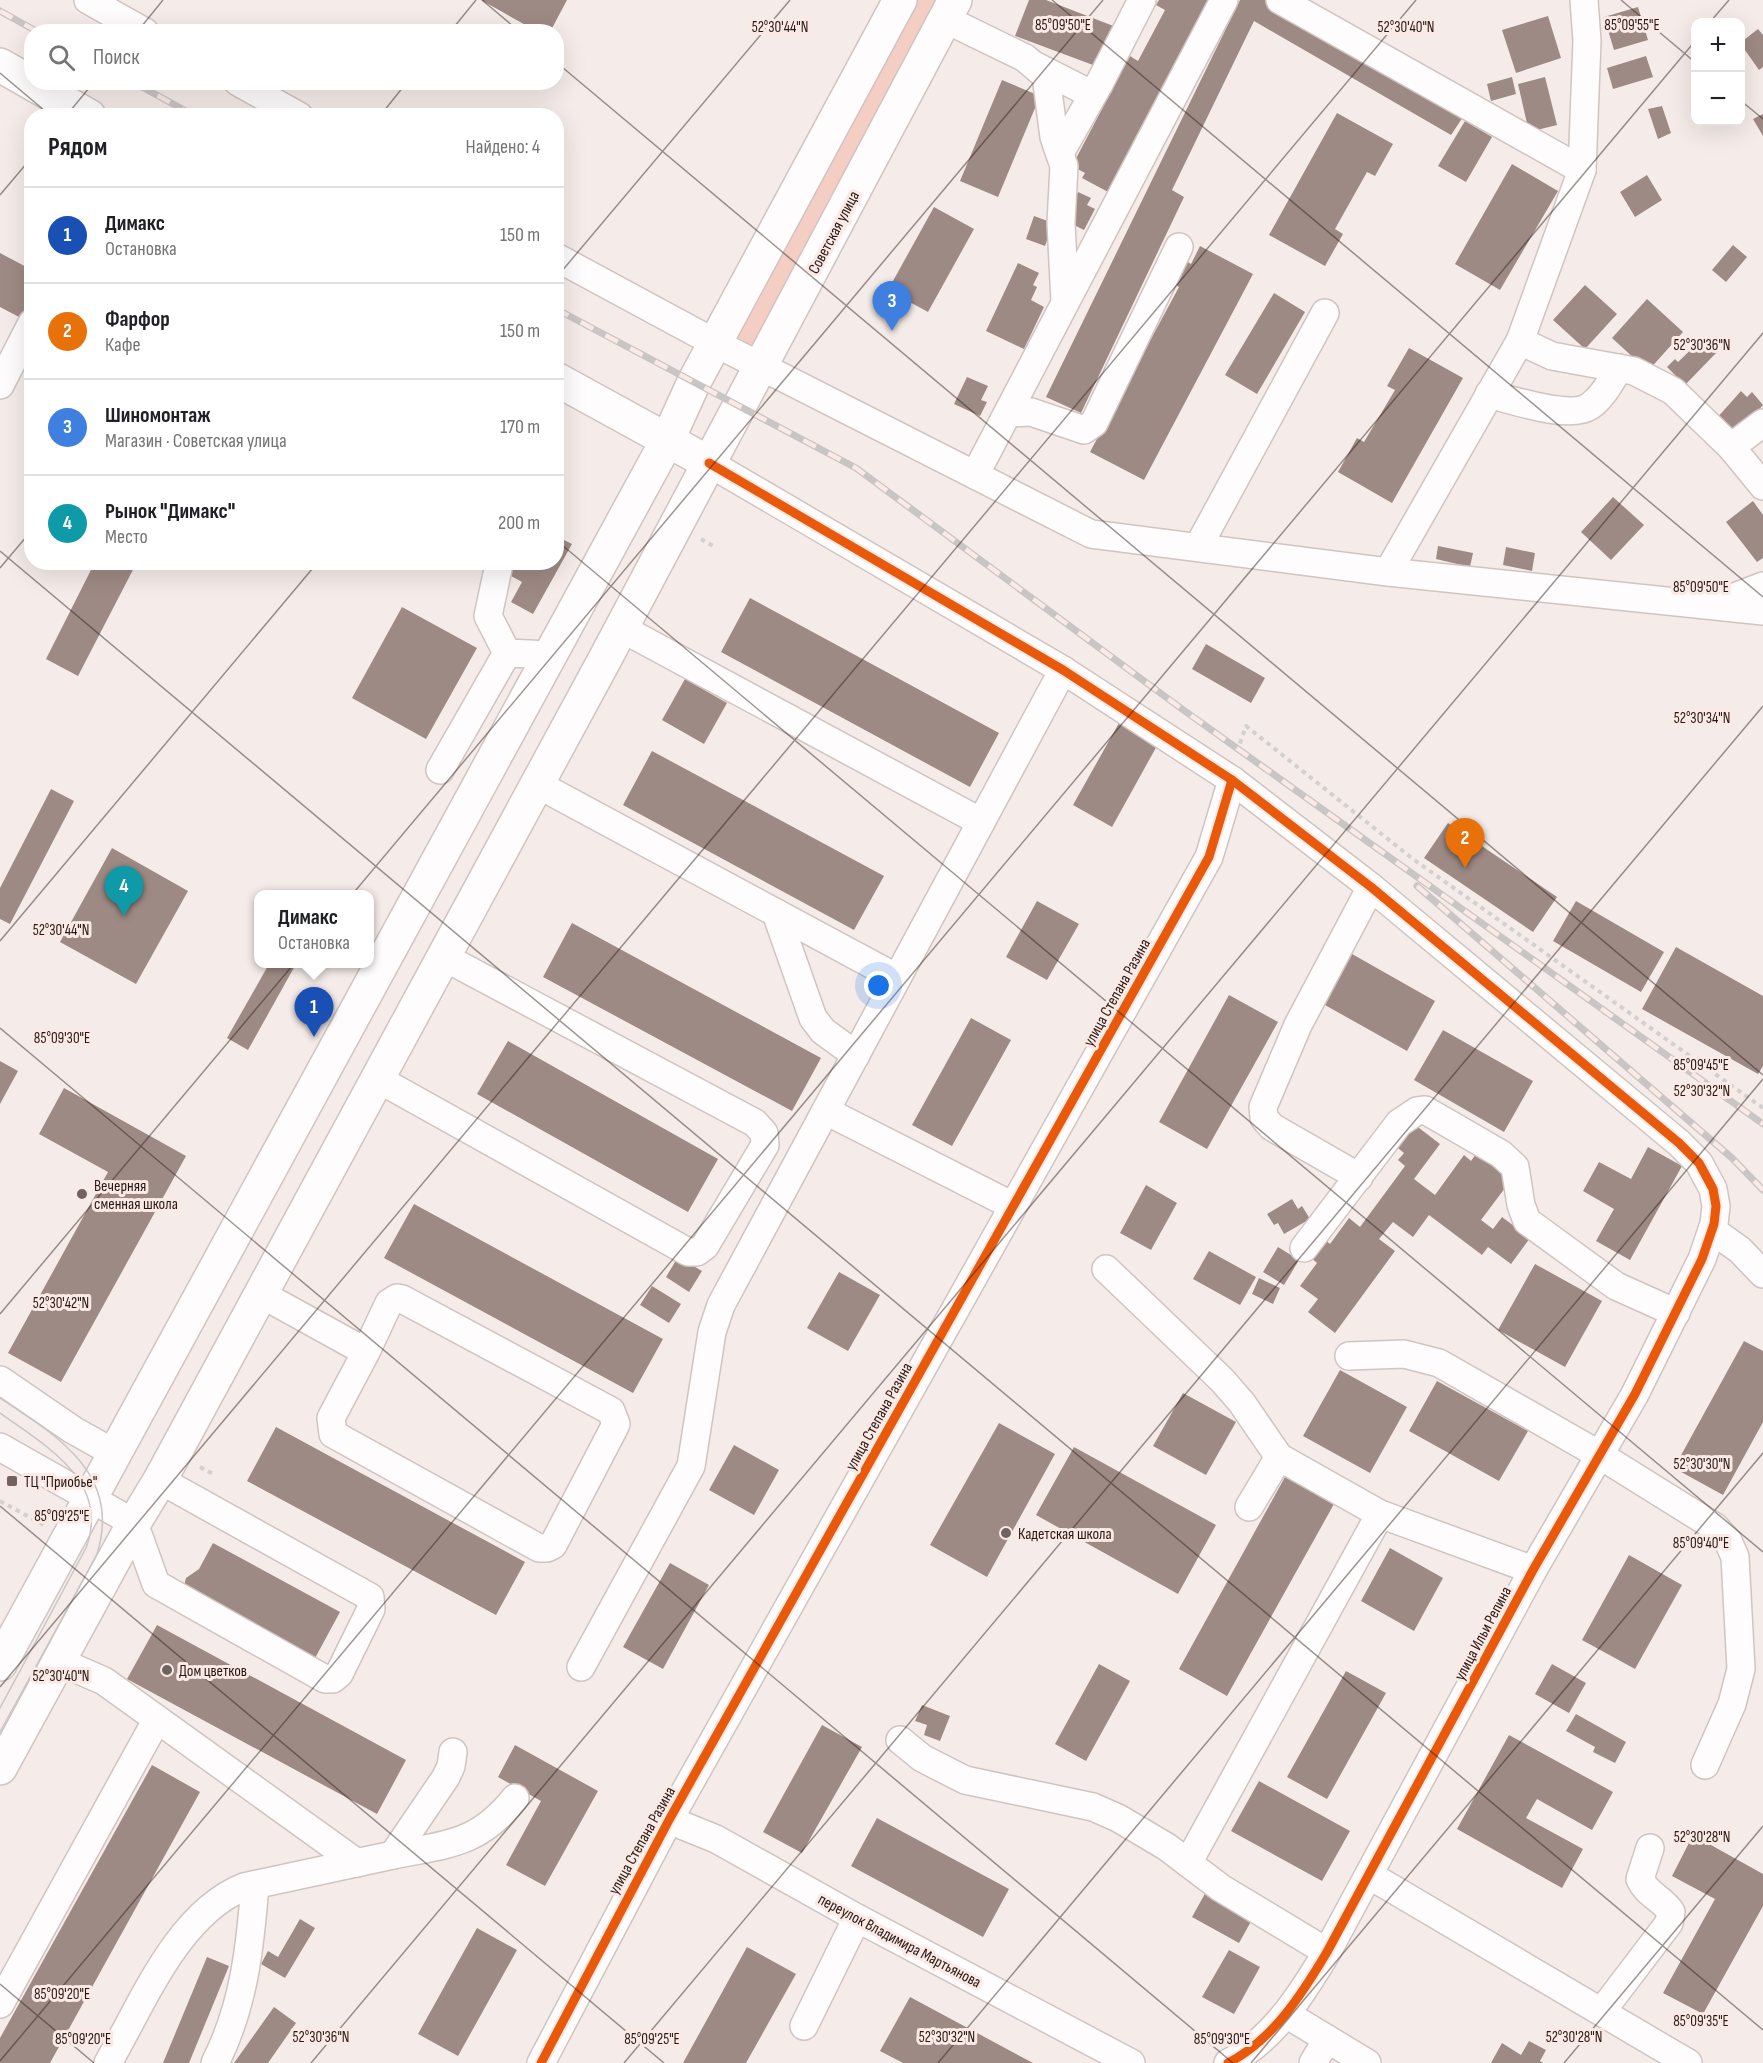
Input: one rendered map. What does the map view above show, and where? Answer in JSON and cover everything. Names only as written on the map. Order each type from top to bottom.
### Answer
[{"type":"main road","points":[[0,1664],[668,439],[694,382],[717,344],[900,0]]},
{"type":"main road","name":"Советская улица","points":[[0,1768],[134,1523],[160,1480],[444,957],[592,683],[738,405],[762,366],[950,10]]},
{"type":"main road","points":[[0,65],[24,79]]},
{"type":"main road","points":[[44,90],[75,108]]},
{"type":"main road","points":[[564,383],[709,463]]},
{"type":"main road","points":[[550,655],[592,683]]},
{"type":"main road","points":[[292,1128],[337,1155]]},
{"type":"street","points":[[88,0],[131,24]]},
{"type":"street","points":[[1060,153],[1142,0]]},
{"type":"street","points":[[975,475],[1224,0]]},
{"type":"street","points":[[1280,0],[1582,170]]},
{"type":"street","points":[[1388,572],[1520,341],[1582,170],[1587,41],[1584,0]]},
{"type":"street","points":[[950,10],[1025,58],[1046,76],[1049,86],[1051,122],[1064,178],[1061,214],[1065,303]]},
{"type":"street","points":[[1036,66],[1085,91],[1092,90],[1099,84]]},
{"type":"street","points":[[252,90],[285,108]]},
{"type":"street","points":[[1008,413],[1031,412],[1084,430],[1094,423],[1179,247]]},
{"type":"street","points":[[564,261],[717,344],[1091,534],[1388,572],[1763,611]]},
{"type":"street","points":[[1198,547],[1325,313]]},
{"type":"street","points":[[0,385],[24,338]]},
{"type":"street","points":[[1520,341],[1552,356],[1634,371],[1673,391],[1731,447],[1763,486]]},
{"type":"street","points":[[1490,394],[1528,405],[1575,410],[1588,407],[1597,400],[1619,368]]},
{"type":"street","points":[[1731,447],[1763,423]]},
{"type":"street","points":[[709,463],[1063,670],[1232,780],[1371,887],[1298,1025],[1263,1107],[1264,1118],[1272,1127],[1359,1177]]},
{"type":"street","points":[[498,570],[488,616],[507,653]]},
{"type":"street","points":[[1712,605],[1763,586]]},
{"type":"street","points":[[621,628],[981,822]]},
{"type":"street","points":[[507,653],[550,655]]},
{"type":"street","points":[[440,770],[507,653]]},
{"type":"street","points":[[581,1667],[691,1466],[716,1318],[1063,670]]},
{"type":"street","name":"улица Степана Разина","points":[[541,2063],[669,1820],[1209,857],[1232,780]]},
{"type":"street","points":[[537,784],[897,978]]},
{"type":"street","name":"улица Ильи Репина","points":[[1228,2063],[1263,2038],[1286,2014],[1305,1989],[1327,1952],[1533,1570],[1598,1454],[1635,1394],[1702,1259],[1712,1230],[1716,1206],[1713,1189],[1699,1163],[1678,1143],[1371,887]]},
{"type":"street","points":[[776,913],[813,1018],[823,1031],[856,1055]]},
{"type":"street","points":[[378,1079],[688,1252],[697,1252],[705,1246],[765,1144],[764,1134],[756,1123],[444,957]]},
{"type":"street","points":[[1304,1248],[1400,1124],[1417,1111],[1425,1110],[1501,1154],[1515,1167],[1521,1206],[1527,1221],[1616,1286],[1676,1313]]},
{"type":"street","points":[[826,1111],[1013,1206]]},
{"type":"street","points":[[1712,1230],[1740,1250],[1763,1274]]},
{"type":"street","points":[[1106,1269],[1222,1380],[1242,1403],[1279,1457],[1380,1514],[1533,1570]]},
{"type":"street","points":[[261,1294],[366,1352]]},
{"type":"street","points":[[397,1298],[402,1299],[611,1411],[616,1424],[553,1545],[539,1548],[333,1434],[331,1418],[366,1352],[389,1304],[397,1298]]},
{"type":"street","points":[[1348,1356],[1404,1354],[1439,1363],[1598,1454],[1715,1527],[1728,1541],[1735,1557],[1741,1669],[1732,1704],[1705,1765]]},
{"type":"street","points":[[0,1380],[72,1430],[114,1452]]},
{"type":"street","points":[[0,1447],[134,1523],[156,1584],[325,1679],[333,1679],[339,1674],[371,1609],[370,1597],[160,1480]]},
{"type":"street","points":[[1249,1507],[1279,1457]]},
{"type":"street","points":[[1188,1863],[1380,1514]]},
{"type":"street","points":[[58,1660],[96,1675],[156,1721],[357,1863]]},
{"type":"street","points":[[0,2004],[156,1721]]},
{"type":"street","points":[[900,1740],[922,1758],[966,1780],[1093,1807],[1144,1832],[1221,1888],[1327,1952]]},
{"type":"street","points":[[393,1854],[446,1777],[451,1766],[453,1752]]},
{"type":"street","points":[[108,2063],[179,1938],[211,1906],[228,1893],[393,1854],[456,1843],[478,1833],[494,1822],[514,1798]]},
{"type":"street","name":"переулок Владимира Мартьянова","points":[[669,1820],[716,1839],[857,1918],[1131,2063]]},
{"type":"street","points":[[1602,2011],[1669,1923],[1671,1912],[1665,1901],[1648,1893],[1640,1879],[1650,1848]]},
{"type":"street","points":[[1369,1875],[1688,2063]]},
{"type":"street","points":[[215,2063],[240,2003],[249,1953],[255,1885]]},
{"type":"street","points":[[804,2025],[857,1918]]},
{"type":"street","points":[[1286,2014],[1368,2063]]},
{"type":"street","points":[[1313,2063],[1327,2038]]},
{"type":"path","points":[[1246,726],[1413,859],[1763,1108]]},
{"type":"shaded area","points":[[911,0],[941,0],[762,342],[750,348],[736,339]]},
{"type":"building","points":[[481,0],[567,0],[554,24],[524,24]]},
{"type":"building","points":[[1029,0],[1046,0],[1116,27],[1101,68],[1015,36]]},
{"type":"building","points":[[1159,0],[1211,0],[1110,193],[1082,178],[1085,173],[1072,166],[1130,56],[1138,61],[1165,10],[1156,5]]},
{"type":"building","points":[[1240,0],[1271,0],[1467,111],[1451,135],[1254,21],[1172,190],[1184,197],[1081,413],[1046,397]]},
{"type":"building","points":[[1638,7],[1648,40],[1614,50],[1604,17]]},
{"type":"building","points":[[1548,16],[1561,58],[1516,73],[1502,30]]},
{"type":"building","points":[[1758,29],[1763,35],[1763,67],[1759,70],[1745,50],[1745,39]]},
{"type":"building","points":[[1646,56],[1653,77],[1613,89],[1607,68]]},
{"type":"building","points":[[1512,77],[1516,94],[1491,101],[1487,84]]},
{"type":"building","points":[[1545,77],[1557,125],[1529,132],[1518,84]]},
{"type":"building","points":[[1002,80],[1040,96],[998,197],[960,181]]},
{"type":"building","points":[[1662,106],[1671,133],[1658,139],[1648,109]]},
{"type":"building","points":[[1337,113],[1393,144],[1375,176],[1367,172],[1335,229],[1343,234],[1325,266],[1269,235]]},
{"type":"building","points":[[1763,114],[1763,136],[1753,119]]},
{"type":"building","points":[[1465,121],[1492,137],[1466,182],[1438,166]]},
{"type":"building","points":[[1512,164],[1558,191],[1500,290],[1455,264]]},
{"type":"building","points":[[1647,175],[1662,200],[1635,217],[1620,192]]},
{"type":"building","points":[[1078,192],[1091,198],[1087,205],[1095,209],[1084,230],[1064,220]]},
{"type":"building","points":[[934,207],[974,229],[928,312],[888,290]]},
{"type":"building","points":[[1034,216],[1053,223],[1045,246],[1026,239]]},
{"type":"building","points":[[1733,245],[1747,257],[1726,282],[1712,270]]},
{"type":"building","points":[[1200,246],[1253,274],[1144,480],[1090,452],[1131,375],[1133,361],[1138,363],[1179,287],[1173,284],[1186,261],[1191,264]]},
{"type":"building","points":[[0,253],[24,266],[24,313],[21,318],[0,307]]},
{"type":"building","points":[[1018,263],[1039,273],[1033,285],[1037,287],[1031,300],[1044,307],[1024,349],[986,331]]},
{"type":"building","points":[[1585,285],[1617,314],[1585,349],[1553,320]]},
{"type":"building","points":[[1274,293],[1305,312],[1257,394],[1225,375]]},
{"type":"building","points":[[1647,299],[1683,332],[1648,371],[1612,338]]},
{"type":"building","points":[[1703,338],[1717,352],[1685,385],[1667,367],[1675,359],[1678,362]]},
{"type":"building","points":[[1409,348],[1463,378],[1392,503],[1338,472],[1357,438],[1364,442],[1395,390],[1387,386]]},
{"type":"building","points":[[967,377],[988,386],[981,400],[987,402],[980,416],[954,404]]},
{"type":"building","points":[[1741,391],[1747,397],[1752,392],[1763,405],[1734,436],[1716,419]]},
{"type":"building","points":[[1613,497],[1644,525],[1611,560],[1581,532]]},
{"type":"building","points":[[1753,501],[1763,515],[1763,558],[1757,562],[1726,522]]},
{"type":"building","points":[[564,540],[572,544],[564,558]]},
{"type":"building","points":[[1438,546],[1473,553],[1470,567],[1436,559]]},
{"type":"building","points":[[1506,547],[1535,553],[1532,571],[1503,565]]},
{"type":"building","points":[[91,570],[133,570],[78,676],[46,659]]},
{"type":"building","points":[[500,570],[558,570],[533,614],[511,602],[522,582]]},
{"type":"building","points":[[750,598],[999,733],[970,787],[721,652]]},
{"type":"building","points":[[402,607],[477,648],[426,739],[352,698]]},
{"type":"building","points":[[1206,644],[1265,678],[1251,703],[1192,669]]},
{"type":"building","points":[[685,679],[727,703],[704,744],[662,720]]},
{"type":"building","points":[[1119,723],[1158,744],[1112,827],[1073,805]]},
{"type":"building","points":[[652,751],[884,876],[854,930],[623,805]]},
{"type":"building","points":[[51,789],[74,801],[10,924],[0,919],[0,888]]},
{"type":"building","points":[[1448,823],[1557,897],[1533,932],[1424,858]]},
{"type":"building","points":[[112,848],[188,891],[136,984],[60,942]]},
{"type":"building","points":[[1037,901],[1079,924],[1047,980],[1006,957]]},
{"type":"building","points":[[1576,901],[1664,952],[1641,992],[1553,941]]},
{"type":"building","points":[[572,923],[821,1058],[792,1111],[543,977]]},
{"type":"building","points":[[1676,947],[1763,996],[1763,1066],[1758,1074],[1642,1009]]},
{"type":"building","points":[[1345,950],[1435,1001],[1407,1051],[1316,1000]]},
{"type":"building","points":[[267,968],[294,968],[248,1050],[227,1038]]},
{"type":"building","points":[[1229,995],[1278,1022],[1207,1149],[1159,1122]]},
{"type":"building","points":[[971,1018],[1011,1040],[952,1146],[912,1125]]},
{"type":"building","points":[[1443,1030],[1533,1081],[1504,1132],[1414,1080]]},
{"type":"building","points":[[508,1041],[718,1159],[688,1212],[477,1094]]},
{"type":"building","points":[[0,1061],[18,1071],[0,1104]]},
{"type":"building","points":[[64,1088],[186,1156],[61,1382],[8,1353],[108,1172],[39,1134]]},
{"type":"building","points":[[1410,1121],[1440,1144],[1414,1179],[1435,1195],[1464,1155],[1471,1161],[1476,1154],[1511,1180],[1481,1220],[1493,1229],[1502,1217],[1530,1238],[1511,1264],[1488,1247],[1482,1255],[1429,1215],[1413,1237],[1393,1222],[1379,1239],[1395,1251],[1335,1333],[1308,1312],[1318,1299],[1300,1286],[1317,1263],[1308,1255],[1322,1237],[1330,1244],[1349,1218],[1360,1227],[1405,1166],[1398,1160],[1404,1153],[1393,1144]]},
{"type":"building","points":[[1648,1147],[1682,1166],[1630,1260],[1596,1241],[1614,1209],[1583,1191],[1599,1162],[1631,1179]]},
{"type":"building","points":[[1146,1185],[1177,1203],[1151,1250],[1120,1233]]},
{"type":"building","points":[[1292,1199],[1298,1209],[1302,1206],[1310,1219],[1284,1234],[1278,1223],[1274,1225],[1267,1214]]},
{"type":"building","points":[[414,1204],[663,1339],[633,1393],[384,1258]]},
{"type":"building","points":[[1278,1247],[1299,1260],[1284,1285],[1263,1272]]},
{"type":"building","points":[[1209,1251],[1256,1277],[1240,1305],[1193,1279]]},
{"type":"building","points":[[678,1257],[702,1271],[689,1292],[666,1277]]},
{"type":"building","points":[[1535,1264],[1602,1301],[1565,1367],[1498,1330]]},
{"type":"building","points":[[839,1272],[880,1295],[848,1351],[807,1328]]},
{"type":"building","points":[[1259,1278],[1280,1288],[1273,1304],[1252,1294]]},
{"type":"building","points":[[652,1286],[681,1304],[669,1323],[640,1305]]},
{"type":"building","points":[[1744,1341],[1763,1351],[1763,1422],[1723,1495],[1674,1468]]},
{"type":"building","points":[[1340,1370],[1407,1407],[1370,1473],[1303,1436]]},
{"type":"building","points":[[1437,1381],[1528,1431],[1499,1481],[1409,1431]]},
{"type":"building","points":[[1183,1393],[1236,1422],[1206,1475],[1153,1446]]},
{"type":"building","points":[[999,1423],[1055,1454],[987,1577],[930,1545]]},
{"type":"building","points":[[276,1427],[525,1562],[496,1615],[247,1481]]},
{"type":"building","points":[[734,1445],[779,1470],[754,1515],[709,1490]]},
{"type":"building","points":[[1074,1447],[1216,1525],[1178,1594],[1036,1515]]},
{"type":"building","points":[[1285,1477],[1334,1504],[1227,1696],[1179,1669]]},
{"type":"building","points":[[213,1543],[340,1612],[314,1660],[184,1586],[186,1578],[199,1569]]},
{"type":"building","points":[[1390,1548],[1443,1578],[1414,1631],[1361,1601]]},
{"type":"building","points":[[1629,1555],[1682,1585],[1635,1669],[1582,1640]]},
{"type":"building","points":[[670,1563],[709,1585],[663,1669],[623,1647]]},
{"type":"building","points":[[157,1625],[406,1760],[377,1814],[127,1679]]},
{"type":"building","points":[[1099,1664],[1130,1681],[1086,1761],[1055,1744]]},
{"type":"building","points":[[1552,1664],[1586,1683],[1569,1713],[1535,1694]]},
{"type":"building","points":[[1346,1671],[1386,1693],[1327,1799],[1287,1777]]},
{"type":"building","points":[[922,1705],[950,1716],[940,1741],[924,1735],[927,1725],[915,1721]]},
{"type":"building","points":[[1576,1714],[1626,1742],[1615,1763],[1593,1752],[1595,1747],[1566,1731]]},
{"type":"building","points":[[822,1725],[862,1747],[802,1853],[763,1832]]},
{"type":"building","points":[[1509,1735],[1613,1792],[1592,1830],[1537,1799],[1526,1818],[1583,1849],[1562,1888],[1457,1829]]},
{"type":"building","points":[[515,1745],[598,1791],[545,1886],[506,1865],[541,1801],[498,1777]]},
{"type":"building","points":[[152,1765],[200,1792],[50,2063],[0,2063],[0,2038]]},
{"type":"building","points":[[1259,1781],[1350,1831],[1322,1881],[1231,1831]]},
{"type":"building","points":[[877,1818],[1009,1889],[983,1937],[851,1866]]},
{"type":"building","points":[[1693,1835],[1763,1874],[1763,1906],[1703,2014],[1663,1993],[1715,1899],[1672,1876]]},
{"type":"building","points":[[1207,1890],[1254,1916],[1239,1943],[1192,1917]]},
{"type":"building","points":[[300,1919],[315,1928],[285,1978],[261,1964],[268,1951],[278,1957]]},
{"type":"building","points":[[477,1928],[517,1950],[458,2056],[418,2034]]},
{"type":"building","points":[[747,1947],[796,1974],[746,2063],[683,2063]]},
{"type":"building","points":[[1229,1950],[1260,1967],[1234,2014],[1202,1997]]},
{"type":"building","points":[[207,1957],[229,1966],[189,2063],[163,2063]]},
{"type":"building","points":[[910,1997],[1033,2063],[903,2063],[880,2051]]},
{"type":"building","points":[[274,2007],[296,2023],[268,2063],[234,2063]]},
{"type":"building","points":[[1529,2041],[1546,2050],[1540,2061],[1543,2063],[1491,2063],[1502,2043],[1521,2055]]},
{"type":"tram line","points":[[0,1398],[43,1427],[80,1461],[93,1480],[101,1502],[102,1526],[97,1554],[0,1735]]},
{"type":"tram line","points":[[0,1413],[54,1453],[70,1468],[82,1485],[90,1504],[91,1525],[86,1548],[0,1708]]},
{"type":"railway","points":[[0,11],[24,24]]},
{"type":"railway","points":[[148,90],[180,108]]},
{"type":"railway","points":[[564,313],[856,468],[1182,709],[1763,1124]]},
{"type":"railway","points":[[1417,886],[1732,1158],[1763,1190]]},
{"type":"cycle path","points":[[709,463],[1063,670],[1232,780],[1371,887],[1679,1143],[1699,1163],[1713,1189],[1716,1206],[1714,1224],[1702,1259],[1635,1394],[1533,1570],[1327,1952],[1297,2000],[1273,2029],[1259,2042],[1228,2063]]},
{"type":"cycle path","points":[[541,2063],[669,1820],[1209,857],[1232,780]]},
{"type":"place","name":"Шиномонтаж","points":[[892,331]]},
{"type":"place","name":"Фарфор","points":[[1465,868]]},
{"type":"place","name":"Рынок \"Димакс\"","points":[[124,916]]},
{"type":"place","name":"Димакс","points":[[314,1037]]},
{"type":"place","name":"Вечерняя сменная школа","points":[[82,1194]]},
{"type":"place","name":"ТЦ \"Приобье\"","points":[[12,1481]]},
{"type":"place","name":"Кадетская школа","points":[[1006,1533]]},
{"type":"place","name":"Дом цветков","points":[[167,1670]]}]
